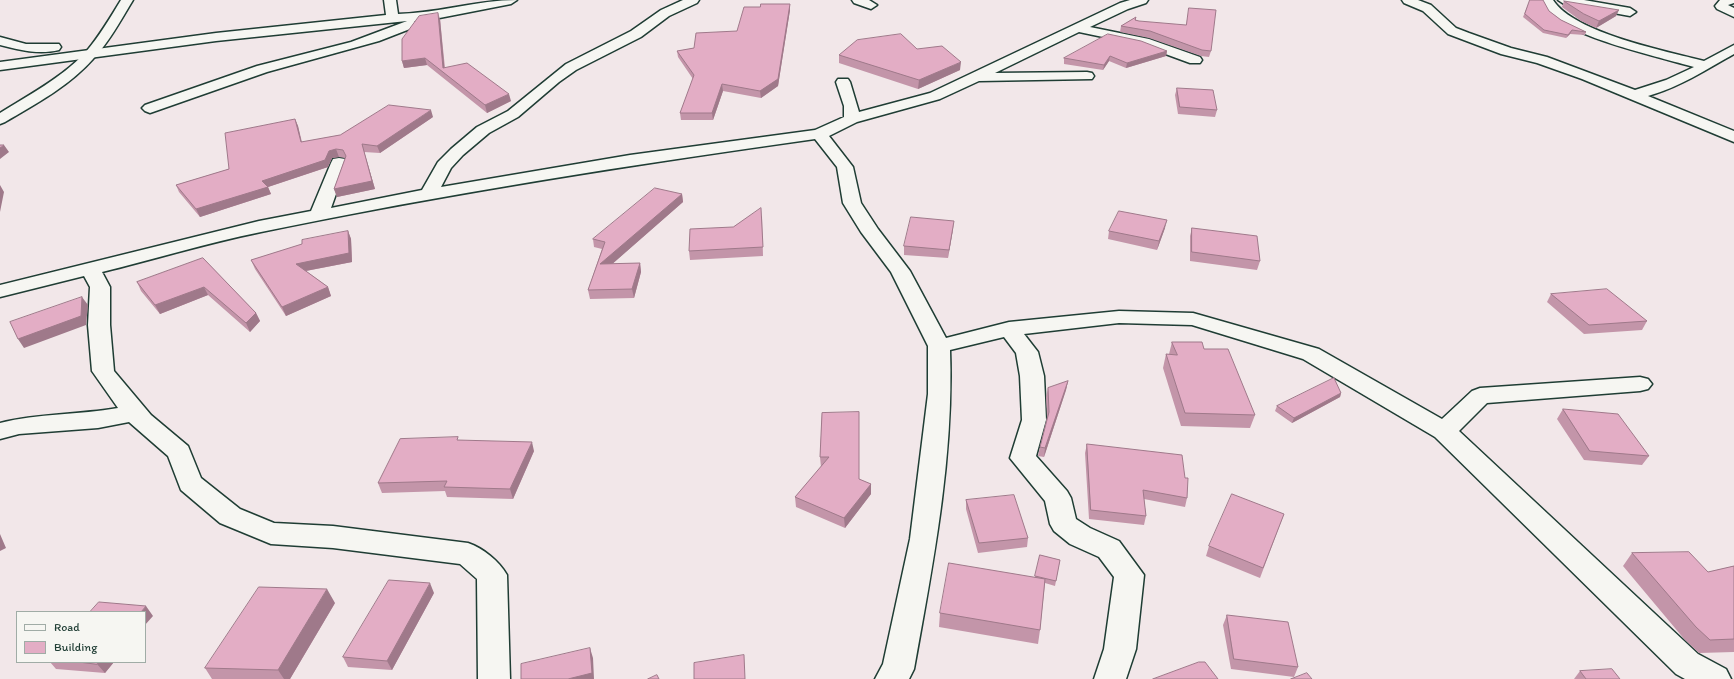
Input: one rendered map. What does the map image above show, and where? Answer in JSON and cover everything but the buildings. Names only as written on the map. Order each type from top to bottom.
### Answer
[{"type":"street","points":[[0,119],[57,82],[95,49],[127,0]]},
{"type":"street","points":[[390,0],[393,18]]},
{"type":"street","points":[[0,66],[95,49],[393,18],[424,17],[511,0]]},
{"type":"street","points":[[428,194],[444,166],[453,156],[483,130],[513,114],[571,67],[636,34],[665,13],[693,0]]},
{"type":"street","points":[[858,0],[871,5]]},
{"type":"street","points":[[0,291],[251,229],[428,194],[630,160],[819,134],[852,119],[935,96],[1124,6],[1142,0]]},
{"type":"street","points":[[1408,0],[1427,8],[1452,31],[1506,51],[1542,60],[1634,95],[1734,137]]},
{"type":"street","points":[[1547,0],[1554,11],[1576,25],[1620,42],[1706,66]]},
{"type":"street","points":[[1564,0],[1630,12]]},
{"type":"street","points":[[1732,0],[1725,1],[1722,6],[1734,13]]},
{"type":"street","points":[[150,108],[262,69],[396,31],[424,17]]},
{"type":"street","points":[[1078,28],[1144,42],[1195,60]]},
{"type":"street","points":[[0,41],[31,48],[95,49]]},
{"type":"street","points":[[1634,95],[1661,88],[1706,66],[1725,53],[1734,49]]},
{"type":"street","points":[[974,77],[1087,76]]},
{"type":"street","points":[[843,82],[851,106],[852,119]]},
{"type":"street","points":[[819,134],[845,167],[852,203],[870,232],[900,271],[939,346],[940,394],[924,539],[898,668],[891,679]]},
{"type":"street","points":[[319,215],[339,163]]},
{"type":"street","points":[[90,269],[100,287],[100,325],[103,371],[114,388],[142,421],[179,452],[190,483],[230,516],[271,533],[333,537],[468,554],[492,575],[494,679]]},
{"type":"street","points":[[939,346],[1009,330],[1119,317],[1193,319],[1311,354],[1444,430],[1687,664],[1715,679]]},
{"type":"street","points":[[1009,330],[1027,352],[1032,376],[1034,420],[1023,458],[1058,498],[1064,524],[1080,536],[1109,549],[1129,575],[1120,649],[1110,679]]},
{"type":"street","points":[[1444,430],[1480,396],[1640,384]]},
{"type":"street","points":[[0,431],[19,426],[98,420],[135,413]]}]
